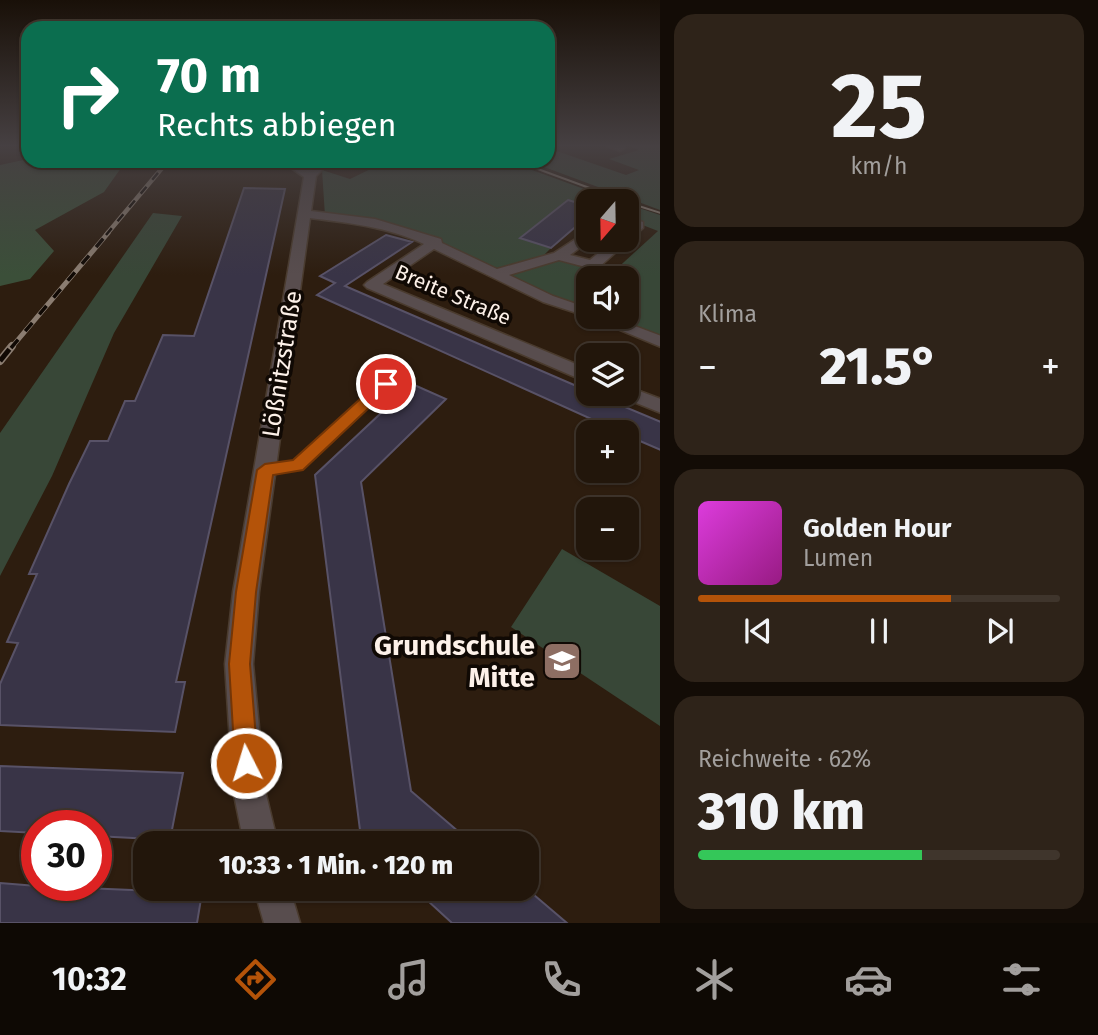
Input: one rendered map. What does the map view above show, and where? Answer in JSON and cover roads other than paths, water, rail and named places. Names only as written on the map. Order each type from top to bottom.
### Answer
[{"type":"street","name":"Lößnitzstraße","points":[[258,831],[249,790],[239,674],[246,592],[306,214],[313,189]]},
{"type":"street","name":"Breite Straße","points":[[306,214],[375,223],[436,243],[548,299],[576,309]]},
{"type":"street","name":"Breite Straße","points":[[436,243],[372,285],[576,371]]},
{"type":"street","name":"Breite Straße","points":[[496,274],[559,256],[576,247]]},
{"type":"street","points":[[559,256],[593,265],[608,252]]},
{"type":"street","points":[[627,329],[660,342]]},
{"type":"street","points":[[639,398],[660,407]]},
{"type":"street","points":[[276,901],[282,923]]},
{"type":"lane","points":[[265,470],[297,465],[386,384]]},
{"type":"tram line","points":[[639,206],[660,213]]},
{"type":"railway","points":[[106,235],[144,189]]},
{"type":"railway","points":[[11,348],[108,233]]},
{"type":"railway","points":[[0,361],[12,346]]},
{"type":"place","name":"Grundschule Mitte","points":[[562,661]]}]
